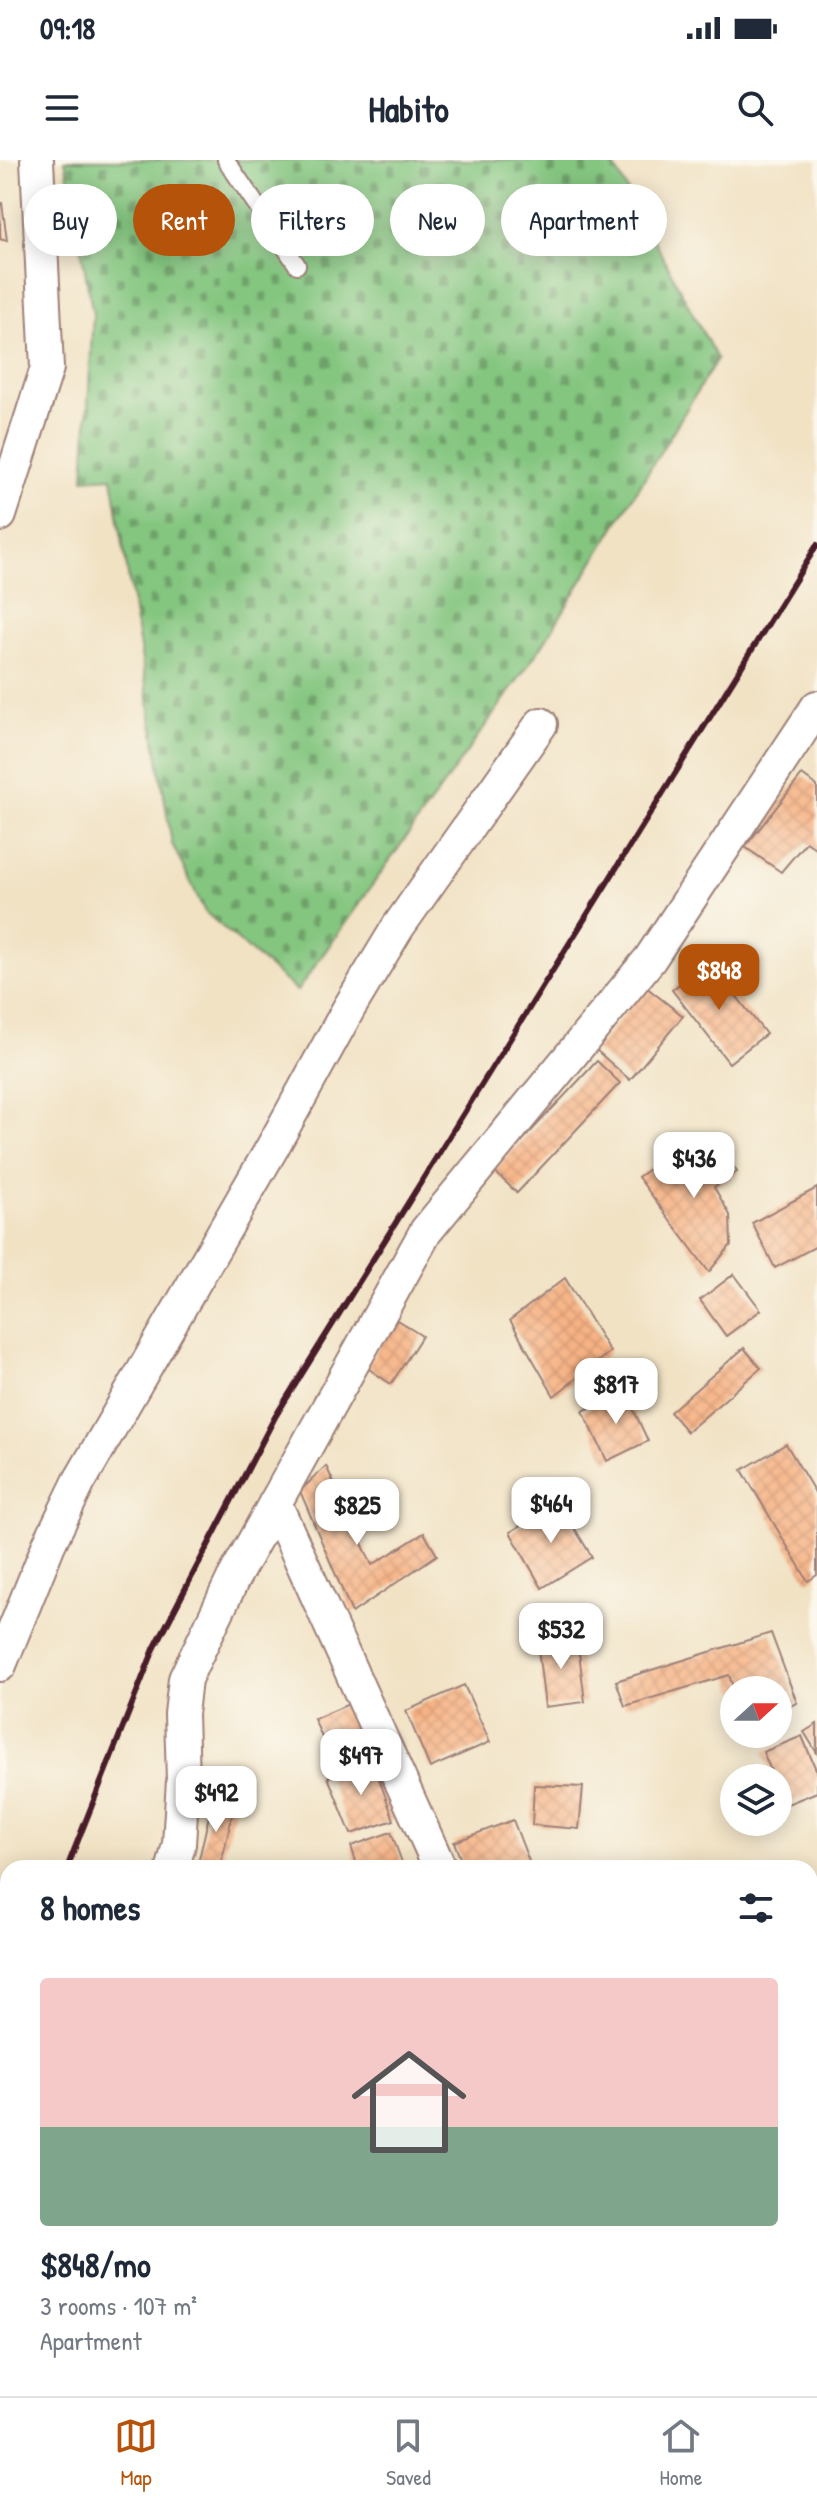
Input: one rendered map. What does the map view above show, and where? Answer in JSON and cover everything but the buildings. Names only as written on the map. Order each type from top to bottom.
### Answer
[{"type":"street","points":[[0,515],[47,368],[37,160]]},
{"type":"street","points":[[175,1860],[183,1780],[181,1714],[185,1679],[233,1579],[426,1231],[650,959],[817,707]]},
{"type":"street","points":[[0,1665],[49,1544],[79,1482],[349,1008],[398,927],[541,724]]},
{"type":"street","points":[[275,1503],[436,1860]]},
{"type":"lane","points":[[226,160],[297,265]]},
{"type":"green space","points":[[65,160],[611,160],[624,184],[501,184],[501,256],[662,256],[717,359],[544,643],[297,991],[205,912],[172,844],[112,477],[84,479],[93,314],[82,256],[117,256],[117,184],[69,184]]},
{"type":"railway","points":[[70,1860],[154,1649],[275,1417],[817,545]]}]
